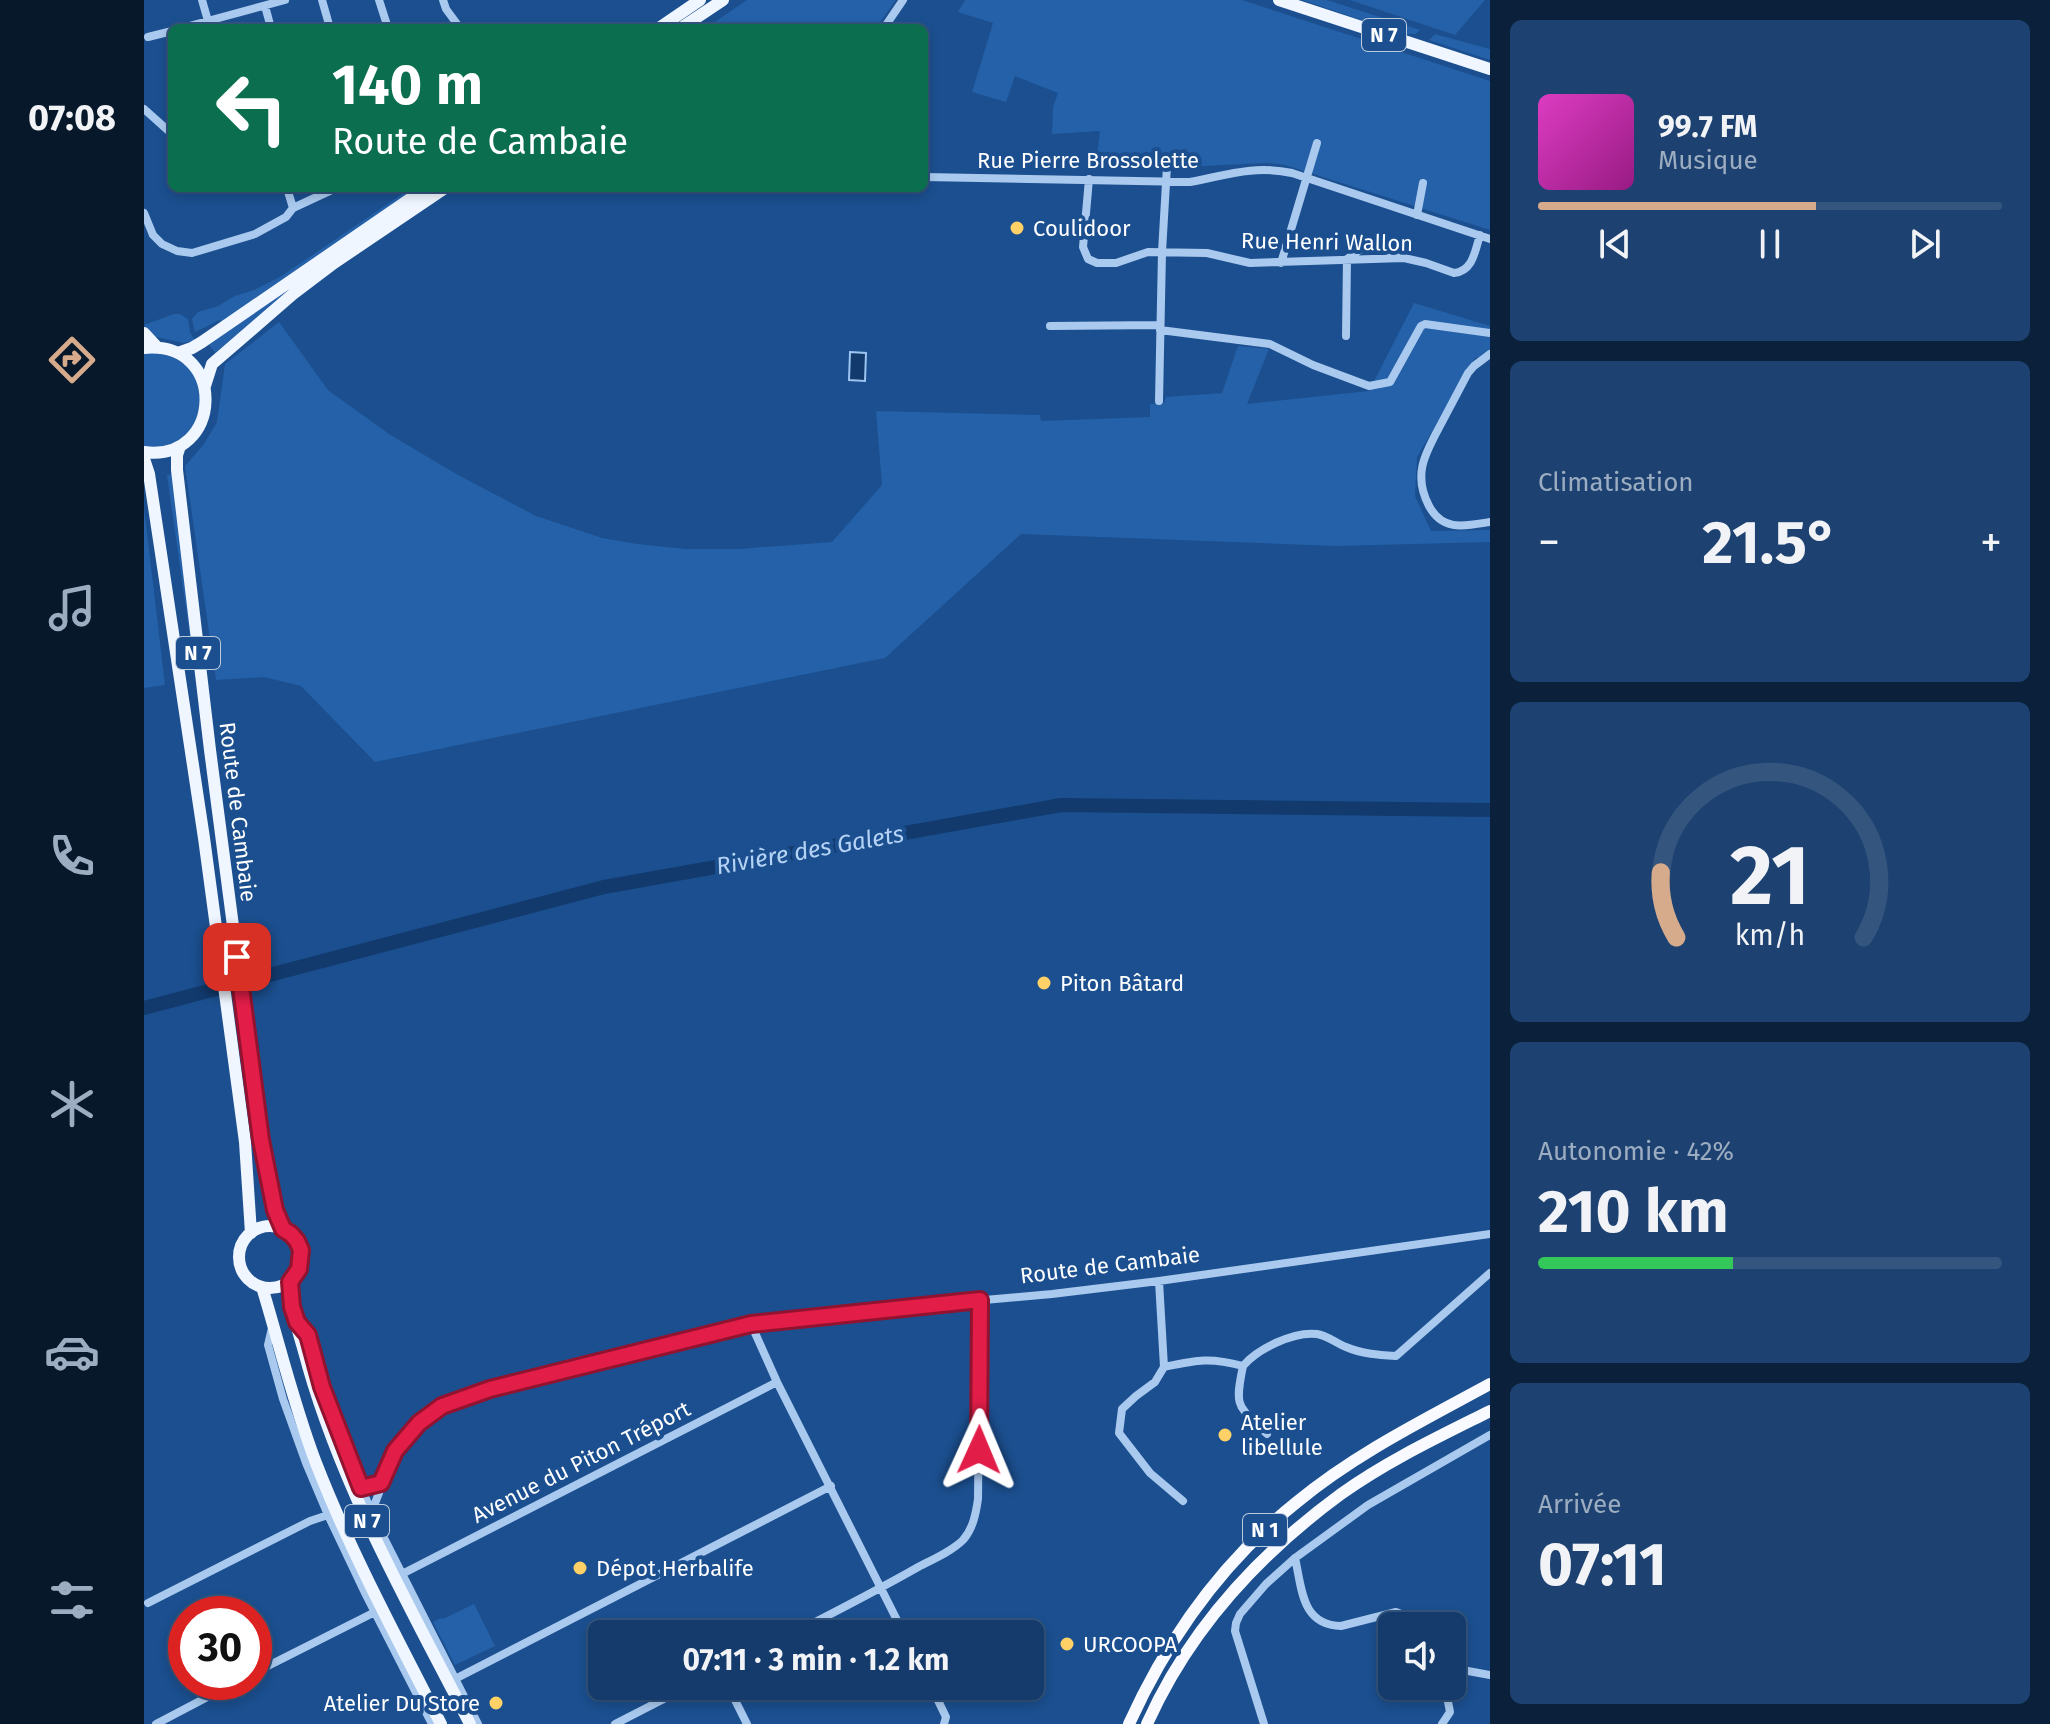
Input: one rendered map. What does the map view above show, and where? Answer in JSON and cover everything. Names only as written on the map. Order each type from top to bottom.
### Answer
[{"type":"highway","name":"N 1","points":[[1129,1724],[1163,1655],[1202,1599],[1246,1548],[1298,1500],[1324,1481],[1386,1441],[1490,1384]]},
{"type":"highway","name":"N 1","points":[[1147,1724],[1168,1682],[1215,1611],[1263,1559],[1301,1526],[1369,1477],[1490,1411]]},
{"type":"main road","points":[[665,24],[700,0]]},
{"type":"main road","points":[[687,24],[723,0]]},
{"type":"main road","name":"N 7","points":[[1279,0],[1490,69]]},
{"type":"main road","points":[[178,353],[202,342],[420,192]]},
{"type":"main road","points":[[205,386],[212,364],[293,294],[439,192]]},
{"type":"main road","points":[[144,333],[150,348],[185,357],[197,370],[207,398],[200,425],[192,437],[180,446],[160,453],[144,452]]},
{"type":"main road","name":"Route de Cambaie","points":[[180,446],[177,470],[220,836],[261,1140],[275,1210],[283,1229],[291,1234],[301,1250],[299,1269],[290,1282],[292,1307],[314,1387],[350,1483],[470,1724]]},
{"type":"main road","name":"Route de Cambaie","points":[[144,459],[149,474],[204,838],[245,1142],[251,1233],[240,1249],[241,1268],[253,1283],[262,1287],[292,1397],[315,1460],[346,1535],[441,1724]]},
{"type":"main road","points":[[251,1233],[265,1227],[283,1229]]},
{"type":"main road","points":[[262,1287],[276,1288],[290,1282]]},
{"type":"street","points":[[202,0],[208,21]]},
{"type":"street","points":[[197,24],[285,0]]},
{"type":"street","points":[[322,0],[329,24]]},
{"type":"street","points":[[379,0],[387,24]]},
{"type":"street","points":[[443,0],[457,24]]},
{"type":"street","points":[[887,24],[903,0]]},
{"type":"street","points":[[265,6],[270,24]]},
{"type":"street","points":[[145,38],[168,32]]},
{"type":"street","points":[[144,109],[168,130]]},
{"type":"street","points":[[1281,263],[1317,143]]},
{"type":"street","points":[[1159,401],[1167,166]]},
{"type":"street","name":"Rue Pierre Brossolette","points":[[928,177],[1190,182],[1227,173],[1266,169],[1306,178],[1490,239]]},
{"type":"street","name":"Rue Henri Wallon","points":[[1089,179],[1083,247],[1088,259],[1097,263],[1116,263],[1142,253],[1162,252],[1207,253],[1243,263],[1347,259],[1359,249],[1372,246],[1454,273],[1469,267],[1480,235]]},
{"type":"street","points":[[1417,215],[1423,183]]},
{"type":"street","points":[[288,192],[293,208]]},
{"type":"street","points":[[144,213],[153,235],[162,244],[192,253],[255,234],[286,217],[293,208],[327,192]]},
{"type":"street","points":[[1346,336],[1347,259]]},
{"type":"street","points":[[1050,326],[1160,328],[1270,344],[1313,365],[1369,386],[1390,382],[1425,324],[1490,333]]},
{"type":"street","points":[[1490,354],[1468,373],[1424,455],[1421,475],[1427,502],[1441,521],[1461,526],[1490,522]]},
{"type":"street","name":"Route de Cambaie","points":[[372,1511],[395,1451],[419,1423],[442,1406],[490,1389],[751,1324],[1159,1281],[1490,1234]]},
{"type":"street","points":[[1267,1434],[1240,1407],[1238,1391],[1243,1366],[1259,1351],[1301,1334],[1318,1334],[1349,1348],[1396,1356],[1490,1273]]},
{"type":"street","points":[[1159,1281],[1164,1367],[1155,1382],[1122,1409],[1119,1433],[1150,1473],[1183,1501]]},
{"type":"street","points":[[820,1620],[881,1589],[960,1543],[967,1535],[976,1513],[980,1300]]},
{"type":"street","points":[[297,1322],[308,1335],[322,1387],[361,1488],[478,1724]]},
{"type":"street","points":[[751,1324],[897,1620]]},
{"type":"street","points":[[273,1328],[268,1345],[283,1399],[328,1515],[432,1724]]},
{"type":"street","points":[[1164,1367],[1198,1360],[1219,1360],[1243,1366]]},
{"type":"street","name":"Avenue du Piton Tréport","points":[[402,1574],[777,1382]]},
{"type":"street","points":[[1264,1724],[1235,1631],[1240,1614],[1266,1584],[1295,1558],[1368,1505],[1490,1435]]},
{"type":"street","points":[[361,1488],[381,1483]]},
{"type":"street","points":[[455,1679],[831,1486]]},
{"type":"street","points":[[148,1603],[310,1521],[328,1515]]},
{"type":"street","points":[[1295,1558],[1305,1605],[1320,1622],[1341,1626],[1378,1617]]},
{"type":"street","points":[[272,1664],[375,1612]]},
{"type":"street","points":[[1466,1671],[1490,1675]]},
{"type":"street","points":[[156,1724],[202,1700]]},
{"type":"street","points":[[615,1724],[662,1700]]},
{"type":"street","points":[[735,1700],[747,1724]]},
{"type":"street","points":[[938,1700],[946,1717],[944,1724]]},
{"type":"street","points":[[1442,1724],[1450,1712],[1447,1700]]},
{"type":"shaded area","points":[[747,0],[896,0],[879,24],[712,24]]},
{"type":"shaded area","points":[[965,0],[1242,0],[1490,81],[1490,230],[1285,165],[1268,163],[1095,171],[1100,131],[1052,134],[1053,107],[1058,93],[1015,76],[1006,102],[972,92],[993,23],[958,12]]},
{"type":"shaded area","points":[[1302,0],[1327,0],[1420,30],[1415,34],[1403,34]]},
{"type":"shaded area","points":[[1350,0],[1485,0],[1455,35]]},
{"type":"shaded area","points":[[1435,34],[1490,49],[1490,60],[1429,40]]},
{"type":"shaded area","points":[[405,192],[412,192],[222,322],[220,320],[195,332],[192,319],[198,312],[280,277]]},
{"type":"shaded area","points":[[423,192],[430,192],[312,272],[215,353],[207,342]]},
{"type":"shaded area","points":[[1414,303],[1490,326],[1490,356],[1475,358],[1417,457],[1415,496],[1431,531],[1490,530],[1490,542],[1336,546],[1021,534],[885,658],[375,762],[301,686],[264,677],[216,680],[185,466],[204,444],[217,422],[225,364],[279,322],[328,390],[389,434],[536,516],[602,538],[637,544],[686,549],[739,549],[832,542],[882,485],[876,411],[1040,415],[1041,421],[1150,417],[1150,404],[1164,403],[1166,397],[1222,393],[1238,346],[1269,349],[1247,404],[1369,391]]},
{"type":"shaded area","points":[[174,314],[188,319],[195,341],[183,343],[152,336],[144,325]]},
{"type":"shaded area","points":[[144,351],[163,351],[191,368],[199,383],[202,399],[200,415],[180,441],[165,447],[144,448]]},
{"type":"shaded area","points":[[850,352],[866,353],[865,381],[849,380]]},
{"type":"shaded area","points":[[173,474],[196,679],[167,475]]},
{"type":"shaded area","points":[[144,507],[165,685],[144,688]]},
{"type":"shaded area","points":[[474,1604],[495,1646],[455,1665],[433,1622]]},
{"type":"waterway","name":"Rivière des Galets","points":[[144,1008],[604,887],[1061,805],[1490,810]]},
{"type":"place","name":"Coulidoor","points":[[1017,228]]},
{"type":"place","name":"Piton Bâtard","points":[[1044,983]]},
{"type":"place","name":"Atelier libellule","points":[[1225,1435]]},
{"type":"place","name":"Dépot Herbalife","points":[[580,1568]]},
{"type":"place","name":"URCOOPA","points":[[1067,1644]]},
{"type":"place","name":"Atelier Du Store","points":[[496,1703]]},
{"type":"route","points":[[237,957],[261,1140],[275,1210],[283,1229],[297,1241],[301,1250],[299,1269],[289,1287],[292,1307],[297,1322],[308,1335],[322,1387],[361,1488],[381,1483],[395,1451],[419,1423],[442,1406],[490,1389],[751,1324],[980,1300],[979,1450]]}]
